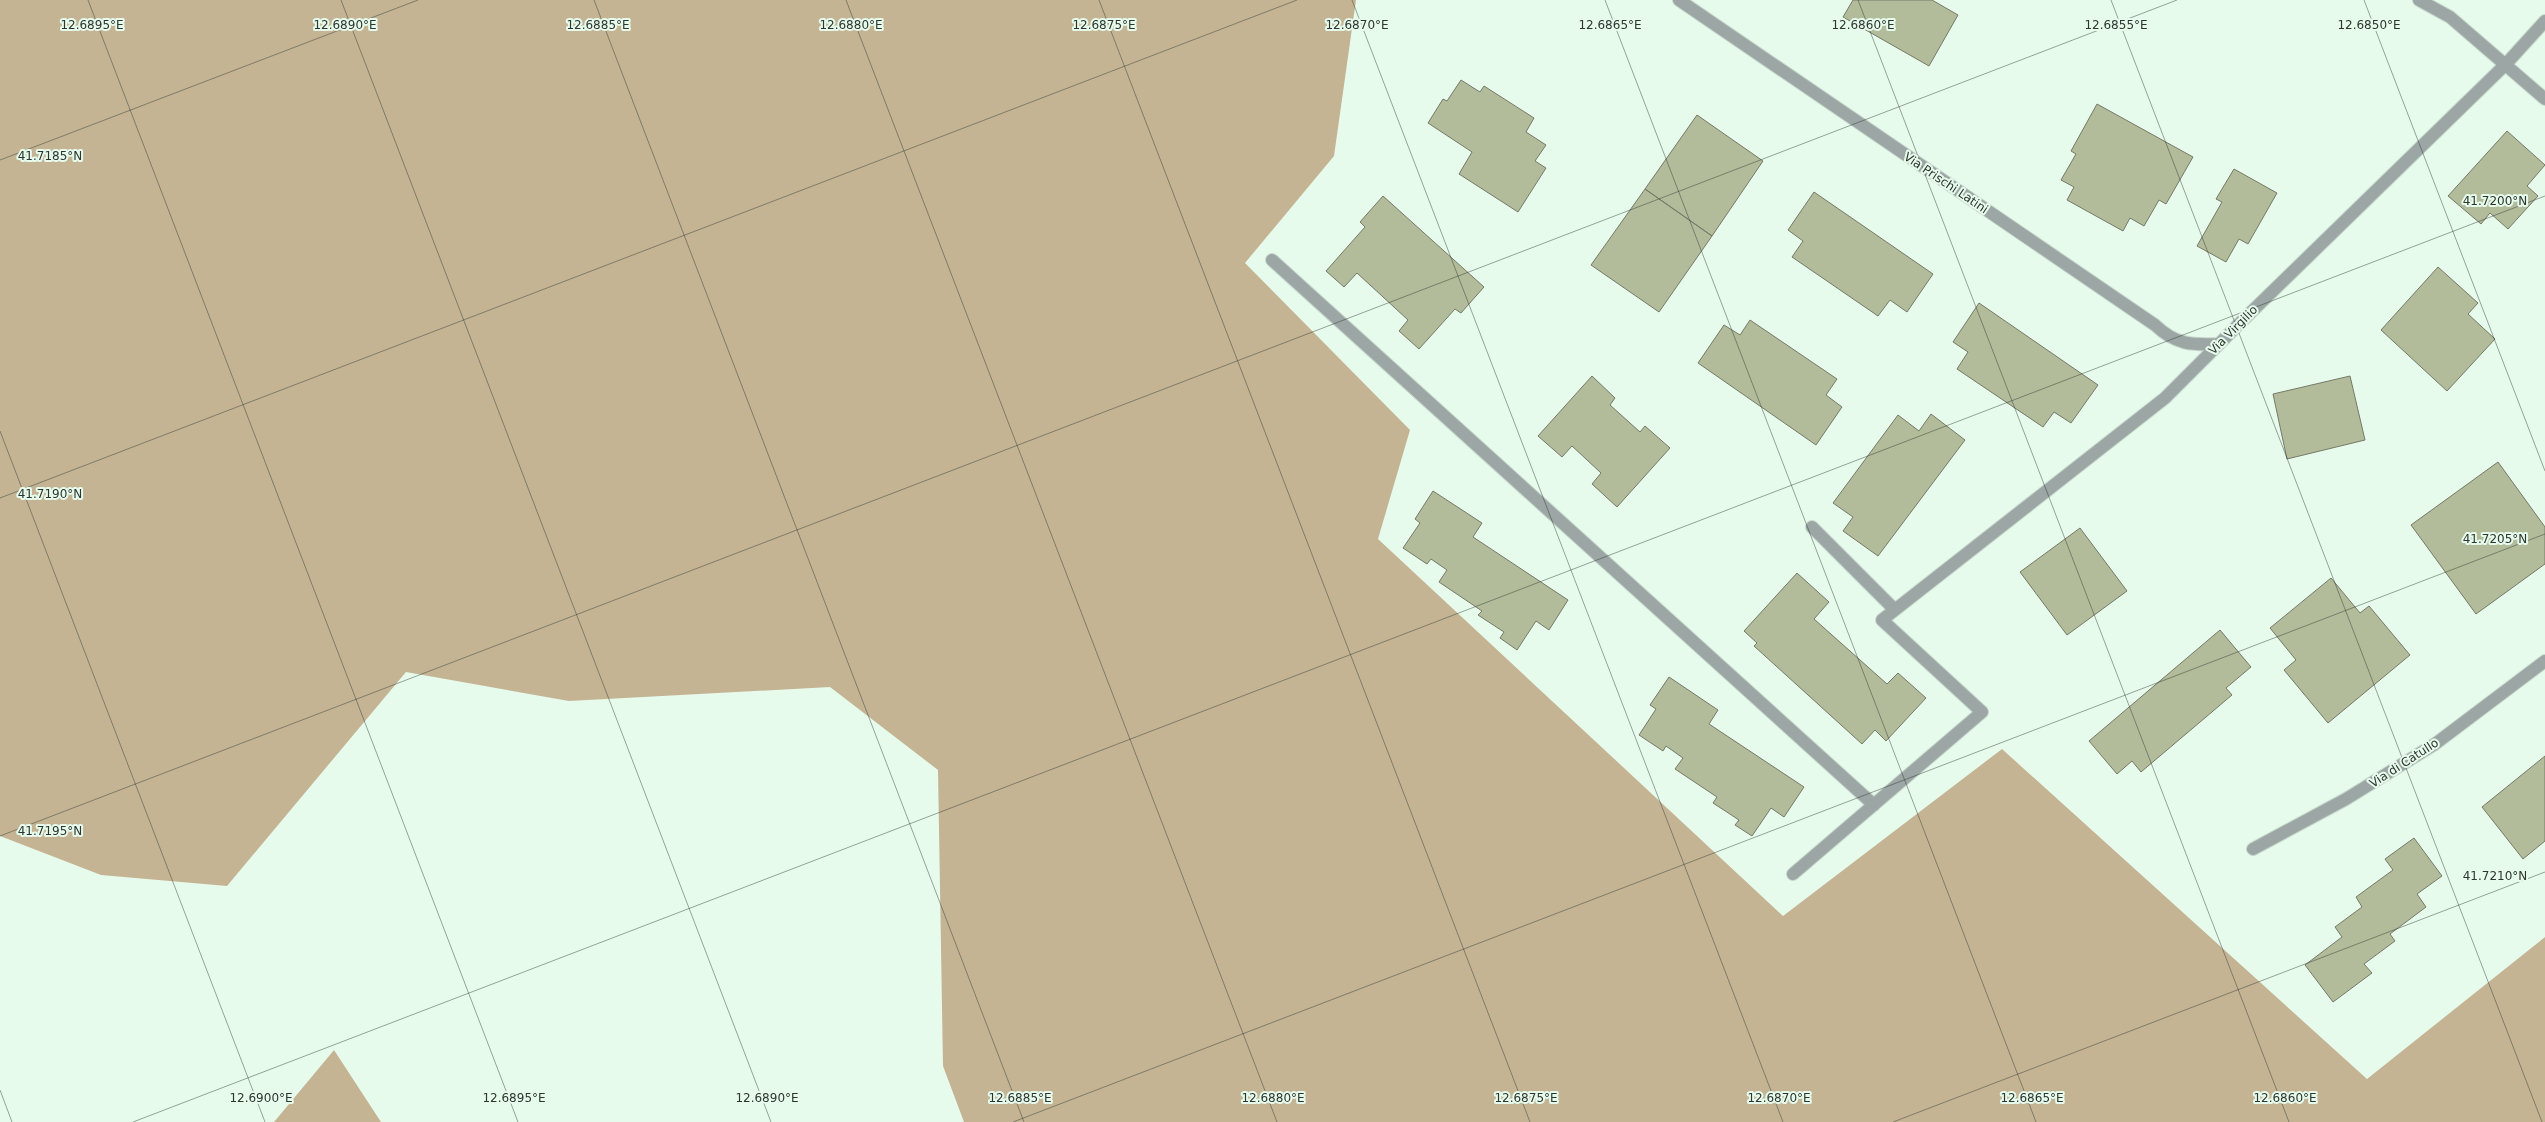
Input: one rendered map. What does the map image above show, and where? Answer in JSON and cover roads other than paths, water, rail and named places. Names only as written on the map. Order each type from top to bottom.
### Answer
[{"type":"street","name":"Via Prischi Latini","points":[[1679,0],[2155,325],[2167,337],[2182,343],[2219,344]]},
{"type":"street","points":[[2420,0],[2450,17],[2545,99]]},
{"type":"street","name":"Via Virgilio","points":[[1894,609],[2166,398],[2506,64],[2545,21]]},
{"type":"street","points":[[1272,260],[1874,805]]},
{"type":"street","points":[[1793,874],[1982,712],[1882,620],[1894,609],[1812,527]]},
{"type":"street","name":"Via di Catullo","points":[[2253,849],[2346,799],[2408,761],[2488,706],[2545,661]]}]
